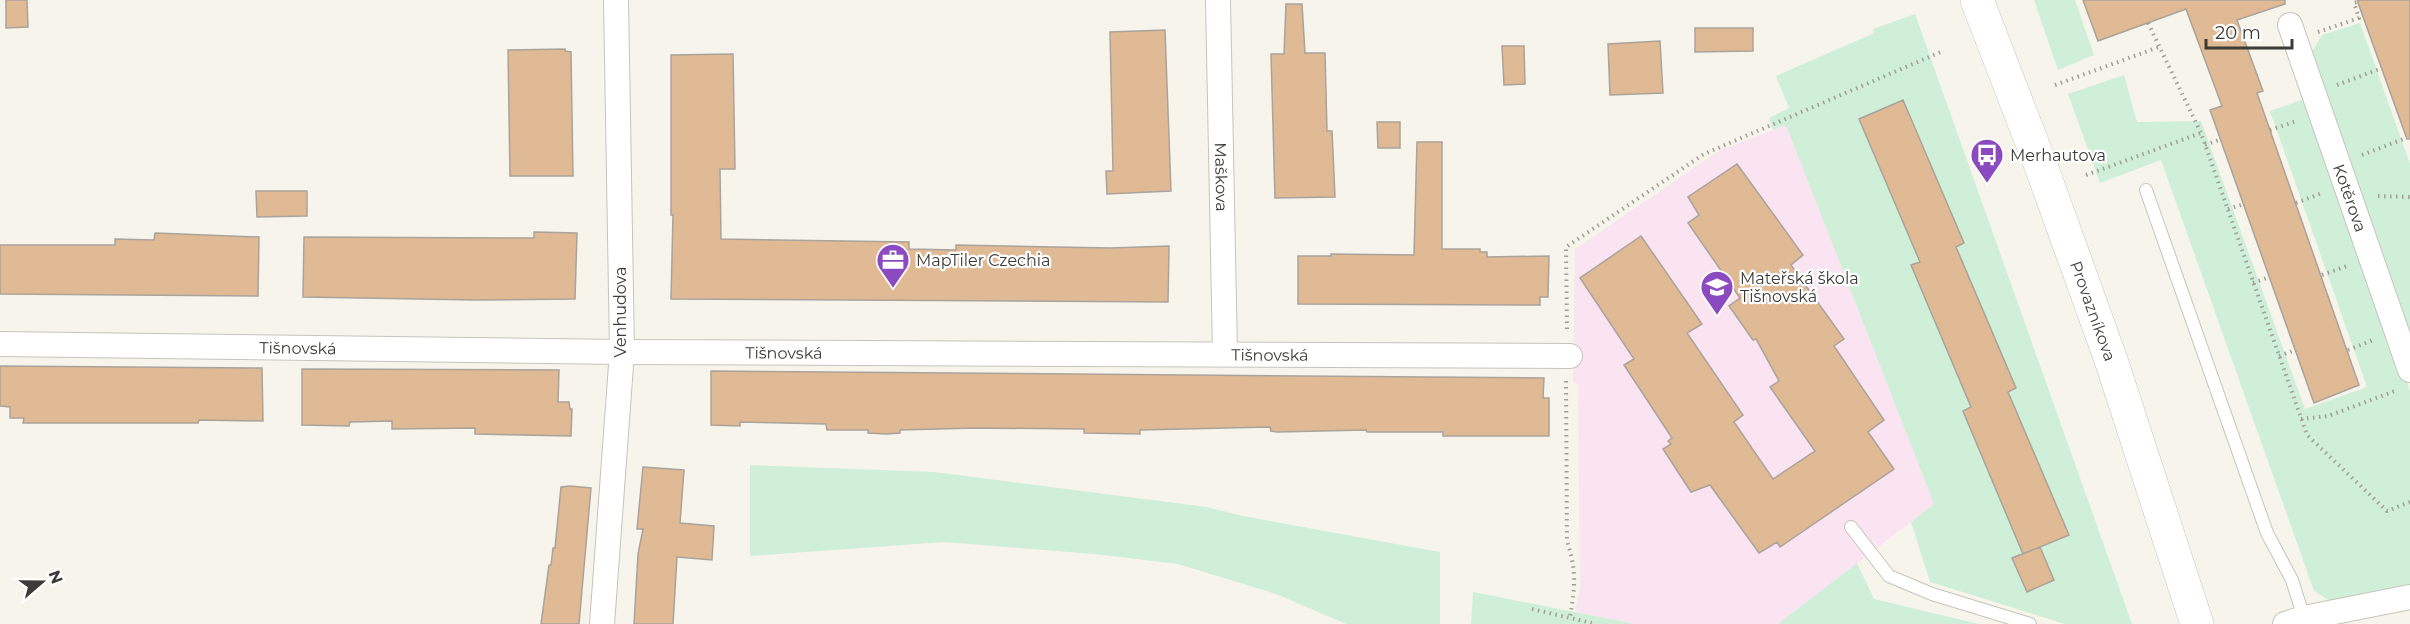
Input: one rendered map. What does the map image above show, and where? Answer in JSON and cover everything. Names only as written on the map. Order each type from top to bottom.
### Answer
[{"type":"main road","name":"Provazníkova","points":[[1977,0],[2041,166],[2111,360],[2197,624]]},
{"type":"main road","points":[[2000,0],[2002,67]]},
{"type":"street","name":"Venhudova","points":[[602,624],[622,352],[616,0]]},
{"type":"street","name":"Maškova","points":[[1218,0],[1225,353]]},
{"type":"street","name":"Kotěrova","points":[[2292,32],[2338,165],[2405,380]]},
{"type":"street","name":"Tišnovská","points":[[0,344],[622,352],[1570,356]]},
{"type":"street","points":[[2294,621],[2410,597]]},
{"type":"lane","points":[[2146,190],[2267,533],[2292,579],[2294,621]]},
{"type":"lane","points":[[1851,527],[1889,576],[1932,594],[2030,624]]},
{"type":"path","points":[[2292,32],[2359,18],[2354,3],[2358,2]]},
{"type":"path","points":[[2148,22],[2201,133],[2307,435],[2387,511],[2410,502]]},
{"type":"path","points":[[2055,85],[2160,47]]},
{"type":"path","points":[[1570,617],[1575,580],[1574,565],[1567,541],[1566,377],[1570,356],[1567,332],[1566,247],[1704,154],[1943,51]]},
{"type":"path","points":[[2314,94],[2382,68]]},
{"type":"path","points":[[2086,175],[2201,133]]},
{"type":"path","points":[[2338,165],[2406,138]]},
{"type":"path","points":[[2205,145],[2221,139]]},
{"type":"path","points":[[2228,209],[2244,204]]},
{"type":"path","points":[[2253,283],[2269,277]]},
{"type":"path","points":[[2279,356],[2295,350]]},
{"type":"path","points":[[2301,419],[2328,416],[2405,380]]},
{"type":"path","points":[[1532,609],[1596,624]]},
{"type":"shaded area","name":"Mateřská škola Tišnovská","points":[[1786,125],[1934,504],[1778,624],[1635,624],[1575,612],[1580,589],[1578,384],[1573,383],[1575,249],[1720,150]]},
{"type":"green space","points":[[2034,0],[2075,0],[2094,55],[2058,70]]},
{"type":"green space","points":[[1915,14],[2132,624],[2065,624],[1930,582],[1911,522],[1934,504],[1786,125],[1773,130],[1769,118],[1789,108],[1776,76],[1874,33],[1873,29]]},
{"type":"green space","points":[[2360,23],[2410,164],[2410,341],[2315,73],[2313,50],[2322,35]]},
{"type":"green space","points":[[2124,75],[2137,122],[2201,121],[2305,409],[2367,387],[2270,111],[2307,98],[2410,391],[2410,588],[2330,601],[2314,591],[2161,160],[2100,183],[2068,94]]},
{"type":"green space","points":[[750,465],[935,472],[1207,507],[1243,516],[1440,552],[1440,624],[1346,624],[1276,594],[1178,564],[1094,554],[944,542],[750,556]]},
{"type":"green space","points":[[1857,563],[1874,599],[1979,624],[1778,624]]},
{"type":"green space","points":[[1473,592],[1635,624],[1471,624]]},
{"type":"building","points":[[6,0],[27,0],[28,27],[6,28]]},
{"type":"building","points":[[2083,0],[2285,0],[2285,4],[2237,20],[2263,91],[2257,93],[2359,385],[2314,403],[2210,110],[2222,106],[2186,9],[2098,41]]},
{"type":"building","points":[[2357,0],[2410,0],[2410,139],[2407,139]]},
{"type":"building","points":[[1286,4],[1302,4],[1305,53],[1325,53],[1327,131],[1332,131],[1335,197],[1275,198],[1271,54],[1284,54]]},
{"type":"building","points":[[1695,28],[1753,28],[1753,51],[1695,52]]},
{"type":"building","points":[[1165,30],[1171,191],[1107,194],[1106,171],[1113,171],[1110,32]]},
{"type":"building","points":[[1660,41],[1663,93],[1610,95],[1608,44]]},
{"type":"building","points":[[1502,46],[1524,46],[1525,84],[1504,85]]},
{"type":"building","points":[[565,49],[571,52],[573,176],[510,176],[508,50]]},
{"type":"building","points":[[733,54],[735,169],[720,169],[721,239],[909,242],[909,249],[956,250],[956,245],[1110,248],[1169,246],[1168,302],[671,299],[673,215],[671,215],[671,55]]},
{"type":"building","points":[[1903,100],[1964,243],[1956,247],[2016,388],[2008,392],[2069,535],[2023,554],[1963,411],[1971,407],[1911,265],[1920,262],[1859,119]]},
{"type":"building","points":[[1377,122],[1400,122],[1400,148],[1378,148]]},
{"type":"building","points":[[1417,142],[1442,142],[1442,249],[1480,249],[1480,252],[1487,252],[1487,257],[1549,256],[1548,297],[1540,297],[1540,305],[1298,304],[1298,256],[1414,255]]},
{"type":"building","points":[[1737,164],[1803,255],[1791,265],[1844,339],[1834,346],[1884,420],[1868,432],[1894,469],[1780,547],[1777,542],[1759,553],[1710,485],[1691,492],[1663,449],[1671,444],[1668,441],[1672,438],[1624,365],[1634,359],[1580,278],[1641,236],[1702,324],[1687,333],[1743,415],[1734,422],[1773,479],[1815,451],[1770,387],[1779,381],[1756,339],[1753,340],[1729,306],[1740,298],[1688,223],[1699,215],[1688,197]]},
{"type":"building","points":[[256,191],[307,191],[307,216],[257,217]]},
{"type":"building","points":[[534,232],[577,233],[575,299],[303,297],[304,237],[534,238]]},
{"type":"building","points":[[155,233],[259,237],[258,296],[0,294],[0,245],[115,245],[115,239],[154,240]]},
{"type":"building","points":[[0,366],[262,368],[263,421],[23,423],[24,418],[10,418],[10,407],[0,406]]},
{"type":"building","points":[[302,369],[559,370],[558,402],[569,402],[570,409],[572,409],[571,436],[475,434],[475,428],[392,429],[392,421],[350,422],[349,426],[302,425]]},
{"type":"building","points":[[711,371],[1544,378],[1543,398],[1549,398],[1549,436],[1443,436],[1443,432],[1367,432],[1366,430],[1277,432],[1271,431],[1270,427],[1140,430],[1140,434],[1084,433],[1084,429],[976,428],[900,430],[900,433],[886,434],[868,433],[868,430],[827,430],[826,424],[740,422],[740,426],[711,425]]},
{"type":"building","points":[[643,467],[684,470],[680,523],[714,526],[712,560],[677,557],[673,624],[634,624],[638,554],[643,529],[637,529]]},
{"type":"building","points":[[561,487],[591,488],[579,624],[541,624],[549,565],[551,565],[553,548],[555,548]]},
{"type":"building","points":[[2040,547],[2054,580],[2027,592],[2012,558]]},
{"type":"place","name":"Merhautova","points":[[1987,184]]},
{"type":"place","name":"MapTiler Czechia","points":[[893,289]]},
{"type":"place","name":"Mateřská škola Tišnovská","points":[[1717,316]]}]
